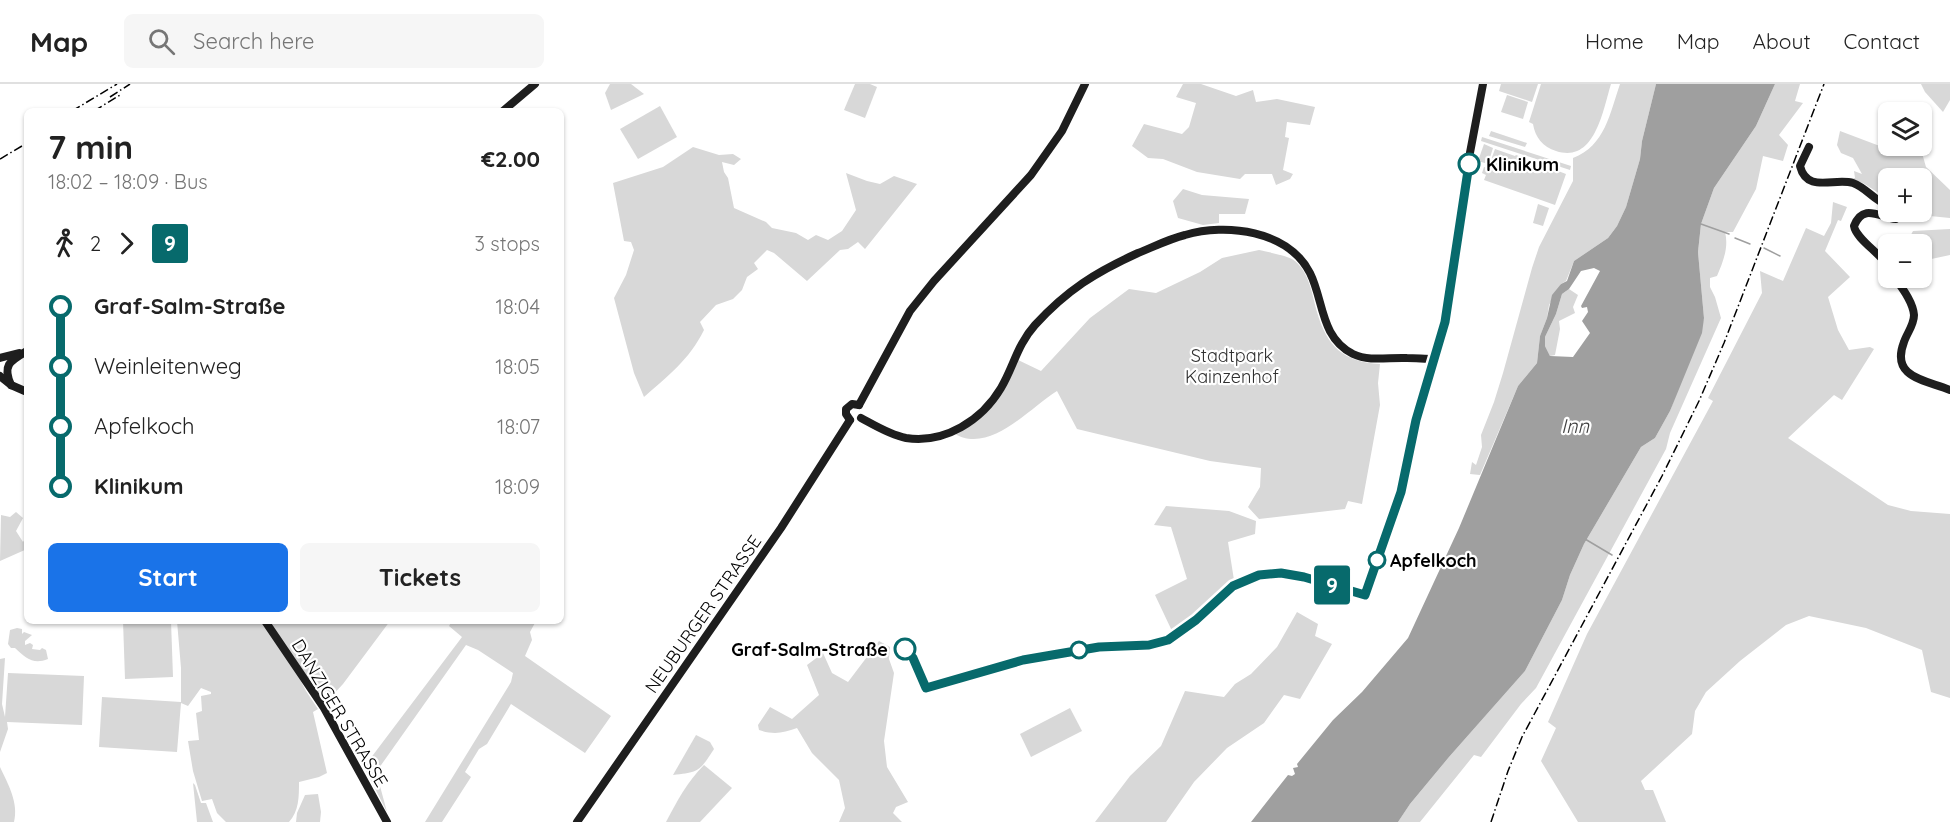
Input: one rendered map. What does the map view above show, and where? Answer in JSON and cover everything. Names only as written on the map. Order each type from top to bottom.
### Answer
[{"type":"street","points":[[507,108],[535,84]]},
{"type":"street","points":[[859,405],[910,311],[934,281],[1031,175],[1062,131],[1085,84]]},
{"type":"street","points":[[861,418],[907,438],[935,436],[961,428],[983,411],[996,396],[1028,333],[1046,313],[1079,284],[1108,267],[1158,245],[1184,235],[1209,230],[1239,231],[1268,237],[1294,252],[1310,273],[1326,326],[1336,340],[1355,354],[1380,359],[1434,359],[1445,322],[1465,179],[1483,84]]},
{"type":"street","points":[[1809,147],[1800,169],[1808,178],[1819,184],[1854,183],[1878,200]]},
{"type":"street","points":[[1878,215],[1864,213],[1859,216],[1854,226],[1857,234],[1878,253]]},
{"type":"street","points":[[1901,288],[1914,315],[1902,349],[1903,366],[1915,378],[1950,390]]},
{"type":"street","points":[[0,358],[24,352]]},
{"type":"street","points":[[10,384],[7,366],[24,353]]},
{"type":"street","points":[[0,376],[10,384]]},
{"type":"street","points":[[0,380],[24,391]]},
{"type":"street","points":[[852,404],[859,405],[863,412],[861,418],[856,421],[850,420],[846,409],[852,404]]},
{"type":"street","name":"NEUBURGER STRASSE","points":[[577,822],[786,521],[850,420]]},
{"type":"street","name":"DANZIGER STRASSE","points":[[267,624],[324,708],[387,822]]},
{"type":"green space","points":[[610,84],[631,84],[644,94],[611,110],[605,93]]},
{"type":"green space","points":[[855,84],[870,84],[877,87],[865,118],[844,110]]},
{"type":"green space","points":[[1183,84],[1201,84],[1236,96],[1253,90],[1256,102],[1277,99],[1315,107],[1310,125],[1287,122],[1285,137],[1289,138],[1283,170],[1293,174],[1290,179],[1276,185],[1272,174],[1245,174],[1240,179],[1197,172],[1163,159],[1148,158],[1132,146],[1144,124],[1182,134],[1189,127],[1196,103],[1176,97]]},
{"type":"green space","points":[[1501,84],[1538,84],[1532,102],[1499,91]]},
{"type":"green space","points":[[1541,84],[1611,84],[1595,132],[1580,150],[1569,153],[1547,147],[1538,137],[1533,124],[1529,122]]},
{"type":"green space","points":[[1620,84],[1656,84],[1640,159],[1626,207],[1608,238],[1574,261],[1566,281],[1561,284],[1549,305],[1540,336],[1537,363],[1518,386],[1480,475],[1470,474],[1472,462],[1476,465],[1482,447],[1481,435],[1503,373],[1539,247],[1573,181],[1573,158],[1584,153],[1599,137],[1609,117]]},
{"type":"green space","points":[[1775,84],[1800,84],[1795,101],[1803,103],[1779,135],[1788,145],[1783,161],[1763,156],[1756,189],[1733,232],[1725,232],[1726,249],[1723,260],[1717,276],[1710,278],[1710,287],[1721,318],[1670,433],[1666,449],[1536,688],[1481,757],[1474,755],[1420,822],[1398,822],[1449,757],[1525,671],[1562,600],[1584,544],[1641,447],[1655,438],[1670,411],[1704,318],[1698,252],[1701,224],[1714,188],[1756,126]]},
{"type":"green space","points":[[1921,84],[1950,84],[1950,100],[1943,112],[1925,92]]},
{"type":"green space","points":[[1507,95],[1528,102],[1523,119],[1501,112]]},
{"type":"green space","points":[[660,106],[677,137],[638,159],[620,129]]},
{"type":"green space","points":[[1491,131],[1527,143],[1525,147],[1489,136]]},
{"type":"green space","points":[[1840,131],[1878,145],[1878,156],[1923,156],[1927,168],[1878,168],[1878,193],[1863,183],[1848,179],[1831,180],[1855,178],[1854,171],[1862,174],[1853,158],[1841,153],[1837,145]]},
{"type":"green space","points":[[1482,137],[1571,166],[1570,170],[1481,141]]},
{"type":"green space","points":[[1484,144],[1493,148],[1488,164],[1478,161]]},
{"type":"green space","points":[[693,147],[719,155],[733,154],[741,159],[734,165],[722,162],[734,208],[766,222],[772,228],[796,233],[808,240],[816,235],[828,240],[842,231],[856,210],[846,173],[880,184],[894,176],[917,184],[865,249],[858,242],[848,249],[840,250],[807,281],[774,253],[767,250],[754,263],[758,269],[747,277],[742,290],[733,299],[716,305],[700,322],[704,330],[685,359],[644,397],[634,373],[614,298],[626,275],[634,250],[631,242],[624,241],[613,183],[663,167]]},
{"type":"green space","points":[[1495,149],[1566,174],[1555,205],[1484,180],[1486,175],[1482,173],[1484,167],[1488,168]]},
{"type":"green space","points":[[1932,173],[1950,190],[1950,218],[1932,216]]},
{"type":"green space","points":[[1183,189],[1202,195],[1249,199],[1245,214],[1219,214],[1219,223],[1203,225],[1178,218],[1173,201]]},
{"type":"green space","points":[[1833,202],[1847,207],[1841,221],[1838,220],[1825,251],[1850,277],[1828,297],[1838,330],[1849,350],[1870,347],[1874,349],[1842,400],[1834,395],[1788,438],[1888,505],[1911,511],[1950,514],[1950,698],[1931,692],[1922,650],[1866,628],[1809,616],[1786,625],[1740,661],[1706,692],[1695,711],[1692,734],[1641,781],[1645,790],[1653,790],[1666,822],[1578,822],[1541,761],[1556,728],[1548,722],[1587,634],[1713,401],[1708,398],[1762,293],[1760,271],[1783,281],[1806,228],[1824,236],[1831,223]]},
{"type":"green space","points":[[1538,204],[1549,208],[1543,226],[1533,223]]},
{"type":"green space","points":[[1950,229],[1950,255],[1932,259],[1932,234],[1911,234],[1913,231]]},
{"type":"green space","name":"Stadtpark Kainzenhof","points":[[1259,250],[1288,257],[1300,266],[1310,285],[1326,335],[1339,350],[1356,360],[1380,364],[1378,383],[1380,405],[1362,504],[1348,501],[1345,509],[1259,519],[1248,507],[1260,487],[1261,468],[1210,461],[1077,429],[1057,391],[1007,428],[993,435],[980,439],[966,438],[952,432],[989,405],[1014,358],[1041,371],[1090,318],[1129,289],[1156,293],[1200,272],[1222,258]]},
{"type":"green space","points":[[1569,289],[1578,295],[1573,307],[1575,313],[1559,321],[1560,329],[1555,355],[1550,356],[1545,346],[1545,337],[1562,294]]},
{"type":"green space","points":[[1166,506],[1229,511],[1256,521],[1255,534],[1228,542],[1234,580],[1202,609],[1172,631],[1155,595],[1187,579],[1171,527],[1154,525]]},
{"type":"green space","points":[[16,512],[23,518],[16,531],[23,542],[24,540],[24,550],[0,561],[1,515],[10,517]]},
{"type":"green space","points":[[1297,612],[1318,624],[1315,636],[1332,644],[1300,699],[1284,695],[1264,723],[1227,748],[1194,782],[1166,822],[1095,822],[1130,776],[1161,746],[1185,691],[1224,697],[1235,684],[1251,674],[1277,647]]},
{"type":"green space","points":[[123,624],[171,624],[173,677],[125,679]]},
{"type":"green space","points":[[177,624],[388,624],[331,697],[320,697],[282,645],[318,709],[313,712],[327,773],[299,782],[297,808],[289,822],[226,822],[217,813],[212,799],[202,801],[193,771],[188,741],[199,740],[196,713],[202,711],[201,696],[211,694],[201,688],[188,706],[181,703],[177,752],[99,747],[102,697],[181,702]]},
{"type":"green space","points":[[450,624],[534,624],[530,632],[532,640],[525,656],[611,716],[585,753],[511,704],[487,744],[479,749],[465,772],[471,777],[442,822],[425,822],[511,682],[513,673],[478,650],[466,645],[379,768],[377,775],[387,812],[364,767],[462,637],[449,626]]},
{"type":"green space","points":[[22,629],[22,634],[24,632],[32,635],[25,641],[25,645],[30,643],[33,645],[32,649],[46,650],[48,659],[34,661],[15,648],[11,648],[8,644],[10,630]]},
{"type":"green space","points":[[879,641],[890,647],[889,659],[894,673],[884,741],[887,767],[908,802],[896,807],[893,813],[902,822],[839,822],[845,808],[839,780],[812,753],[797,728],[774,733],[759,730],[758,725],[770,707],[792,719],[819,695],[807,665],[823,653],[832,673],[848,682]]},
{"type":"green space","points":[[5,658],[2,704],[5,717],[8,673],[84,676],[82,725],[7,722],[8,729],[0,752],[0,659]]},
{"type":"green space","points":[[1070,708],[1082,731],[1031,757],[1020,734]]},
{"type":"green space","points":[[696,735],[710,742],[714,749],[698,769],[673,775]]},
{"type":"green space","points":[[704,765],[732,788],[700,822],[666,822],[687,785]]},
{"type":"green space","points":[[0,767],[14,801],[14,822],[0,822]]},
{"type":"green space","points":[[193,783],[201,803],[206,803],[213,822],[197,822]]},
{"type":"green space","points":[[318,794],[320,822],[296,822],[297,813],[305,795]]},
{"type":"water","name":"Inn","points":[[1656,84],[1775,84],[1756,126],[1714,188],[1701,224],[1698,252],[1704,318],[1702,333],[1670,411],[1655,438],[1641,447],[1584,544],[1562,600],[1525,671],[1449,757],[1398,822],[1251,822],[1288,775],[1295,774],[1293,768],[1298,767],[1297,764],[1333,720],[1362,692],[1408,638],[1459,528],[1518,386],[1537,363],[1540,336],[1552,295],[1561,284],[1567,281],[1574,261],[1608,238],[1617,226],[1626,207],[1640,159]],"holes":[[[1594,268],[1600,271],[1581,306],[1582,308],[1587,307],[1588,312],[1582,321],[1590,333],[1573,357],[1550,356],[1545,346],[1545,337],[1562,294],[1569,289],[1581,271]]]},
{"type":"waterway","points":[[1701,224],[1729,234]]},
{"type":"waterway","points":[[1735,238],[1750,244]]},
{"type":"waterway","points":[[1764,248],[1780,256]]},
{"type":"waterway","points":[[1585,539],[1612,555]]},
{"type":"railway","points":[[77,108],[117,84]]},
{"type":"railway","points":[[110,97],[130,84]]},
{"type":"railway","points":[[1491,822],[1522,737],[1662,476],[1699,401],[1724,343],[1824,84]]},
{"type":"railway","points":[[99,108],[120,95]]},
{"type":"railway","points":[[0,159],[24,145]]},
{"type":"bus line","name":"9","points":[[905,649],[913,658],[926,688],[1023,660],[1099,647],[1149,645],[1168,640],[1196,620],[1233,586],[1259,575],[1281,573],[1304,577],[1365,595],[1401,492],[1416,420],[1445,322],[1469,164]]},
{"type":"place","name":"Klinikum","points":[[1469,164]]},
{"type":"place","name":"Apfelkoch","points":[[1377,560]]},
{"type":"place","name":"Graf-Salm-Straße","points":[[905,649]]}]
